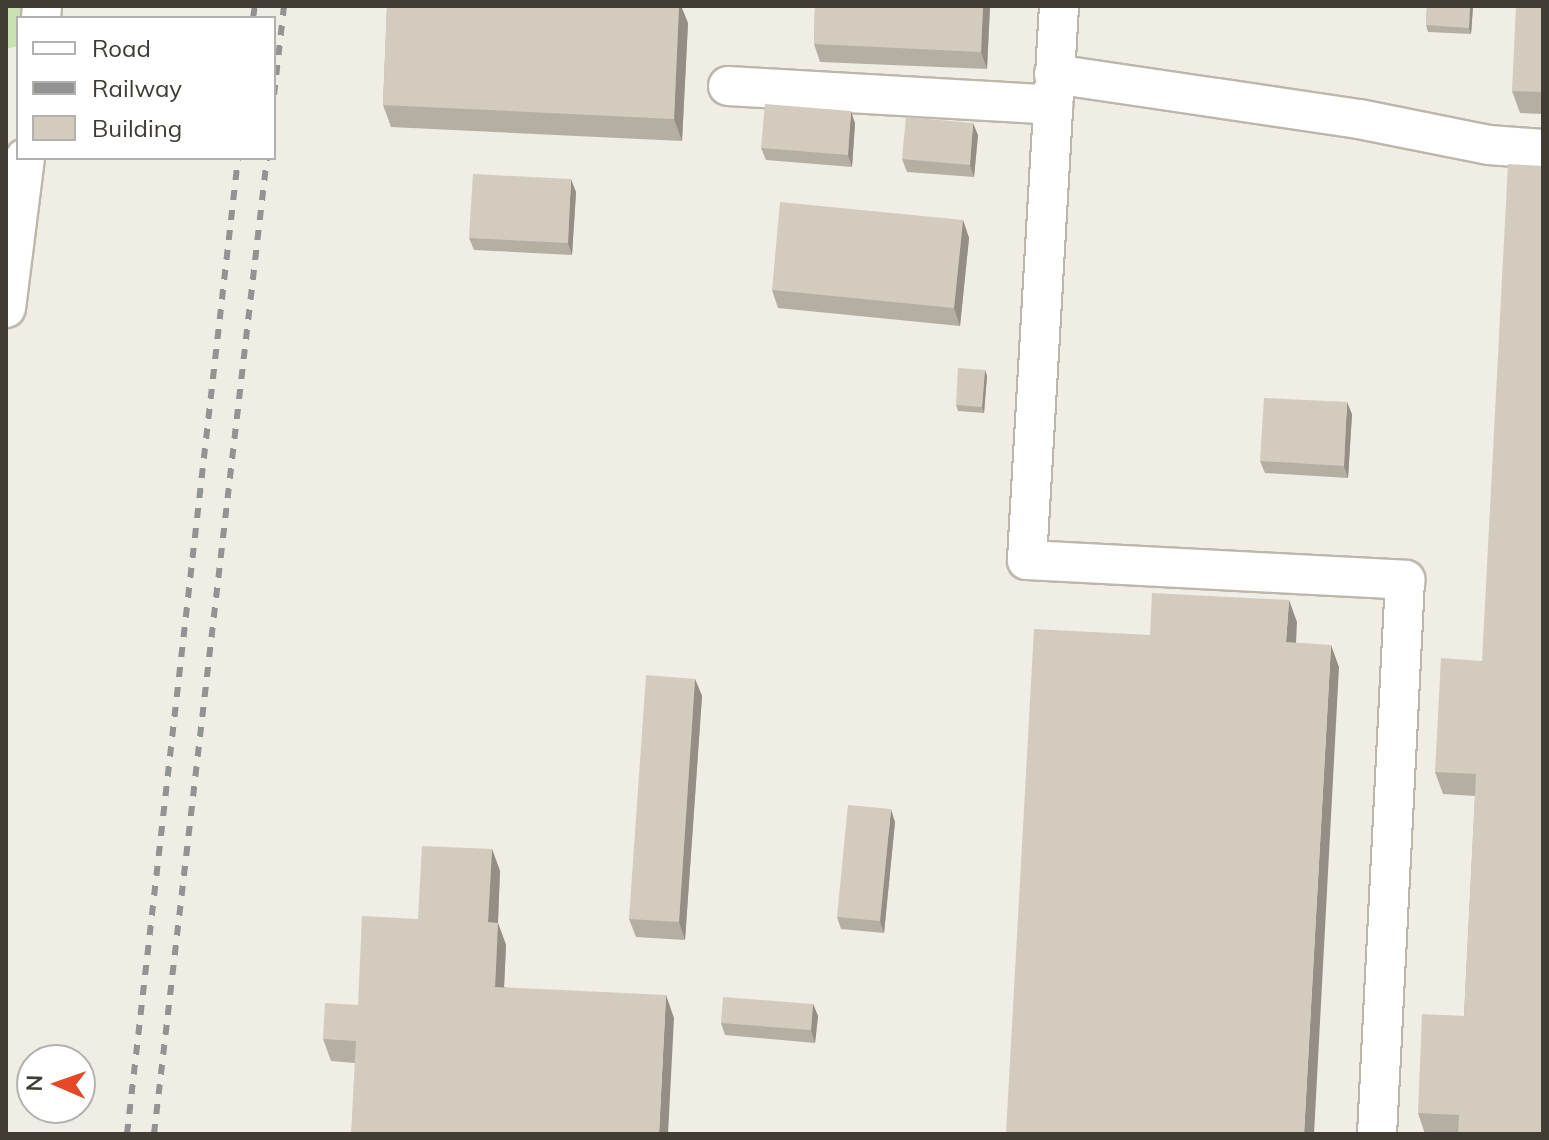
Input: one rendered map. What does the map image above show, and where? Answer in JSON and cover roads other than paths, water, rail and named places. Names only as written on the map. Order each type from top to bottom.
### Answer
[{"type":"lane","points":[[1059,6],[1027,560],[1405,580],[1377,1134]]},
{"type":"lane","points":[[728,86],[1054,90],[1359,119],[1489,145],[1543,149]]},
{"type":"lane","points":[[6,308],[25,160]]},
{"type":"railway","points":[[253,16],[255,6]]},
{"type":"railway","points":[[276,77],[284,6]]},
{"type":"railway","points":[[127,1134],[238,160]]},
{"type":"railway","points":[[154,1134],[267,160]]}]
